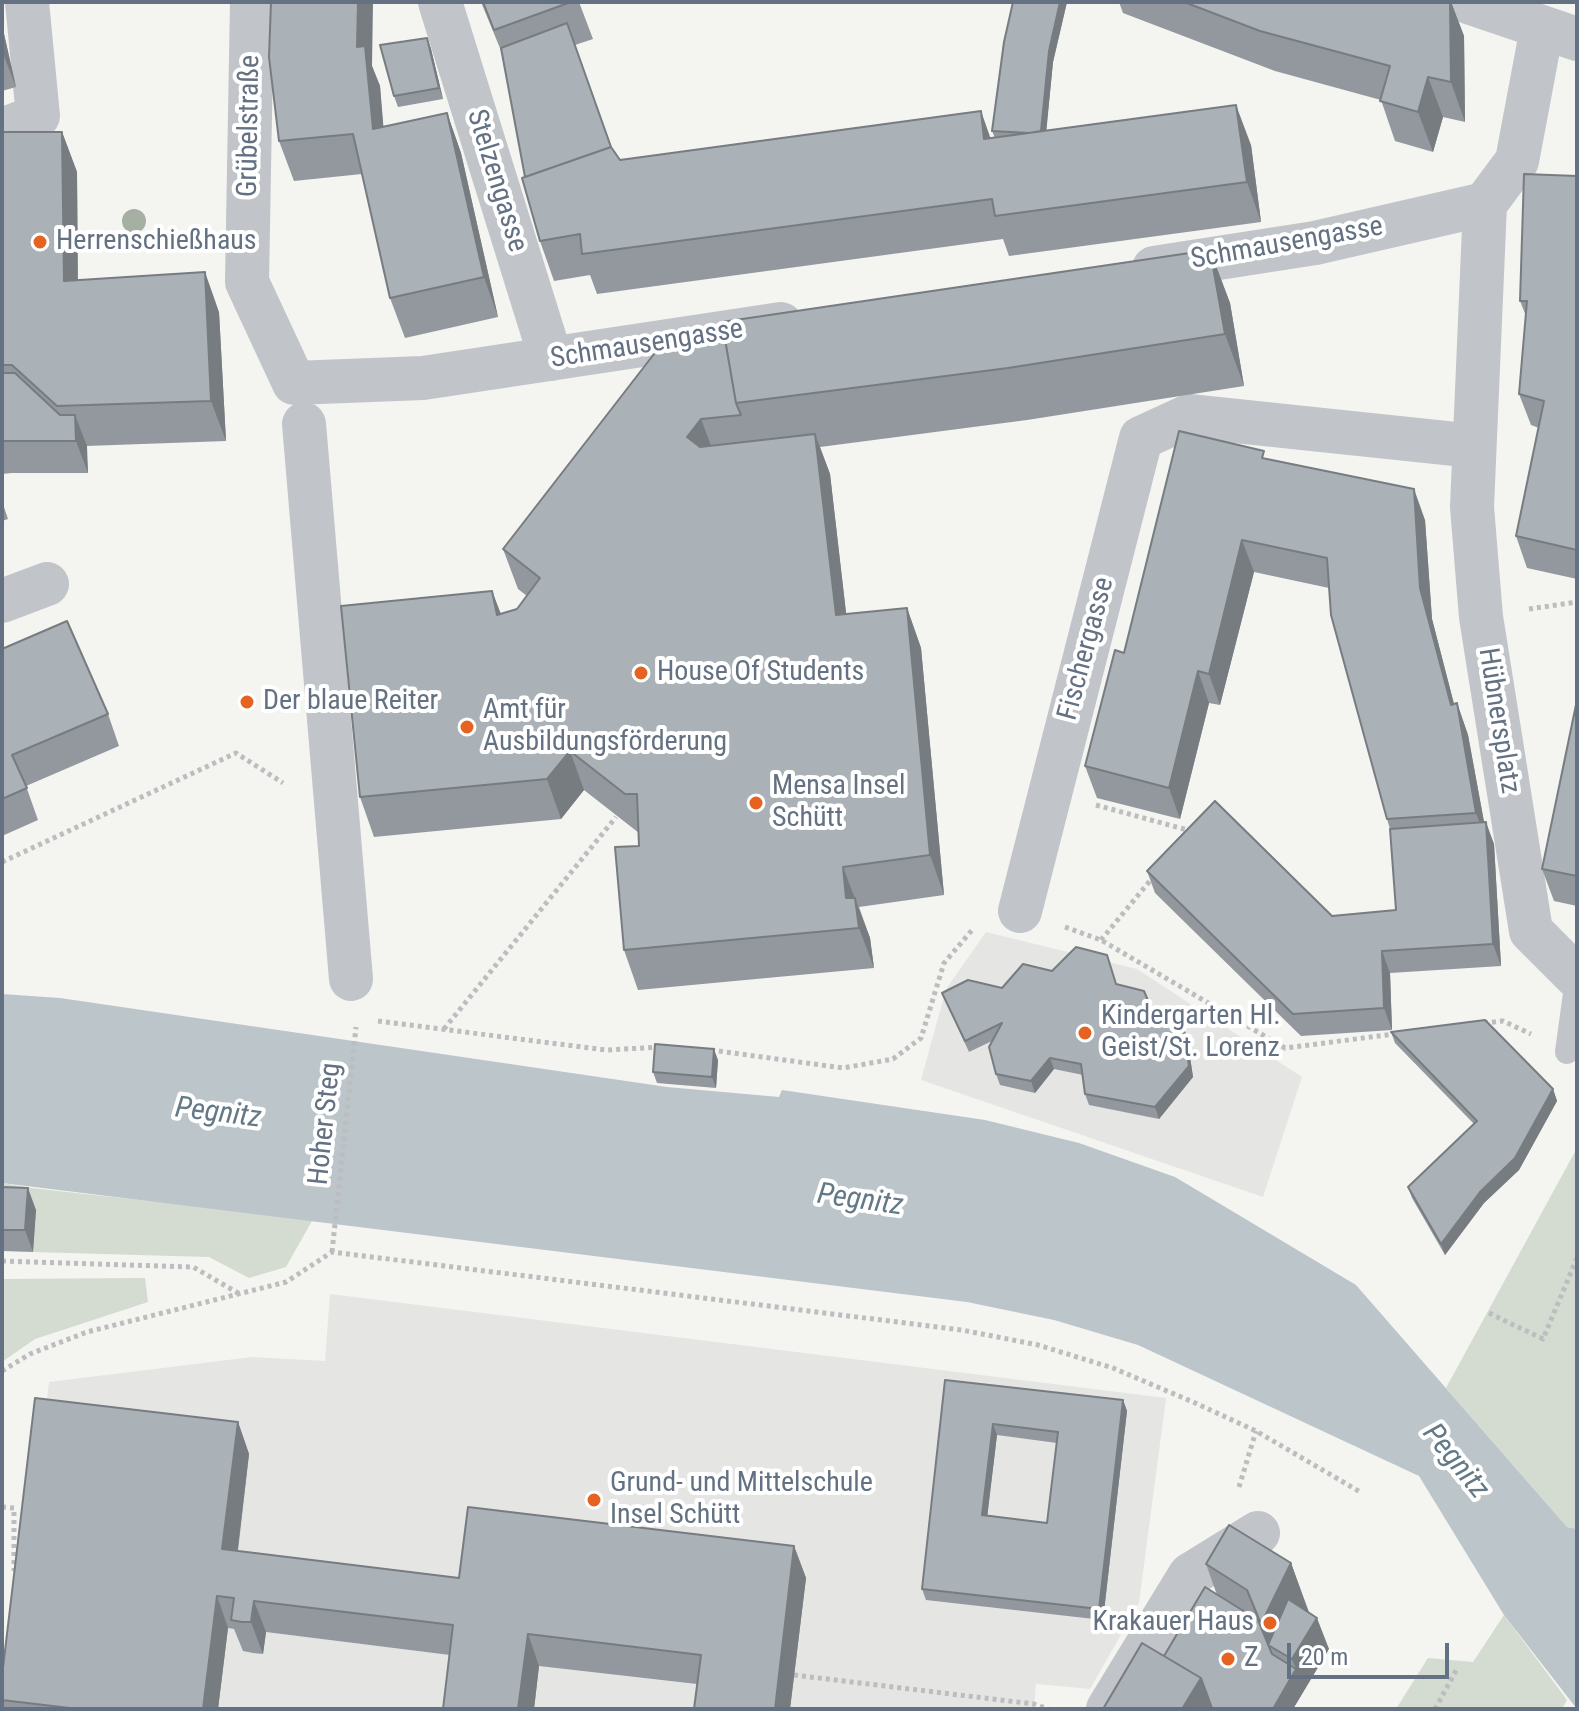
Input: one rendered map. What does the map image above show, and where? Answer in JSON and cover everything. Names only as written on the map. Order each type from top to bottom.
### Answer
[{"type":"street","points":[[2,130],[38,116],[27,2]]},
{"type":"street","name":"Grübelstraße","points":[[252,2],[247,282],[299,404]]},
{"type":"street","name":"Stelzengasse","points":[[440,2],[551,359]]},
{"type":"street","points":[[1468,2],[1559,34],[1517,161],[1485,204]]},
{"type":"street","name":"Schmausengasse","points":[[1113,274],[1315,243],[1485,204]]},
{"type":"street","name":"Hübnersplatz","points":[[1485,204],[1472,507],[1481,617],[1531,931],[1577,978]]},
{"type":"street","name":"Schmausengasse","points":[[299,404],[423,378],[816,319]]},
{"type":"street","points":[[299,404],[354,998]]},
{"type":"street","name":"Fischergasse","points":[[1020,911],[1141,438],[1189,416],[1474,446]]},
{"type":"street","points":[[2,601],[47,584]]},
{"type":"street","points":[[1108,1709],[1190,1575],[1258,1533]]},
{"type":"lane","points":[[1567,1052],[1577,978]]},
{"type":"path","points":[[2,862],[236,753],[335,816]]},
{"type":"path","points":[[1049,792],[1192,831]]},
{"type":"path","points":[[443,1030],[616,817]]},
{"type":"path","points":[[1182,843],[1192,831],[1203,826]]},
{"type":"path","points":[[1101,940],[1162,867]]},
{"type":"path","points":[[709,1050],[843,1068],[893,1059],[921,1038],[944,963],[983,916],[1020,911],[1101,940],[1285,1048],[1410,1032]]},
{"type":"path","name":"Hoher Steg","points":[[332,1252],[354,998]]},
{"type":"path","points":[[371,1020],[606,1050],[665,1047]]},
{"type":"path","points":[[1472,1025],[1503,1021]]},
{"type":"path","points":[[2,1371],[30,1354],[87,1332],[286,1282],[332,1252],[962,1330],[1038,1345],[1113,1368],[1219,1413],[1362,1493]]},
{"type":"path","points":[[1489,1313],[1543,1339],[1577,1258]]},
{"type":"path","points":[[2,1261],[193,1267],[239,1293]]},
{"type":"path","points":[[2,1507],[14,1508],[14,1571]]},
{"type":"path","points":[[1435,1709],[1458,1667]]},
{"type":"path","points":[[794,1675],[1034,1704],[1048,1709]]},
{"type":"shaded area","name":"Kindergarten Hl. Geist/St. Lorenz","points":[[986,932],[1137,969],[1302,1077],[1263,1197],[921,1080],[946,989]]},
{"type":"shaded area","points":[[1577,1148],[1577,1529],[1567,1527],[1446,1388]]},
{"type":"shaded area","points":[[2,1183],[313,1219],[286,1267],[249,1278],[209,1257],[33,1252],[36,1210],[2,1209]]},
{"type":"shaded area","points":[[145,1278],[148,1302],[35,1339],[2,1362],[2,1279]]},
{"type":"shaded area","name":"Grund- und Mittelschule Insel Schütt","points":[[330,1294],[1166,1398],[1139,1603],[1090,1689],[1036,1684],[1034,1709],[11,1709],[49,1382],[252,1357],[325,1361]]},
{"type":"shaded area","points":[[1504,1615],[1567,1700],[1562,1709],[1396,1709],[1428,1658],[1473,1662]]},
{"type":"water","name":"Pegnitz","points":[[2,994],[60,998],[667,1087],[779,1097],[782,1090],[985,1120],[1079,1143],[1175,1177],[1356,1285],[1567,1527],[1577,1529],[1577,1709],[1504,1615],[1419,1476],[1138,1345],[1054,1320],[967,1302],[2,1183]]},
{"type":"building","points":[[271,2],[358,2],[357,47],[365,46],[373,129],[447,113],[484,277],[390,298],[353,134],[279,141],[269,57]]},
{"type":"building","points":[[483,2],[571,2],[494,30]]},
{"type":"building","points":[[1013,2],[1060,2],[1049,51],[1041,131],[992,131],[1004,42]]},
{"type":"building","points":[[1184,2],[1450,2],[1451,82],[1428,77],[1418,112],[1380,101],[1390,66],[1260,31]]},
{"type":"building","points":[[567,23],[611,147],[525,177],[501,48]]},
{"type":"building","points":[[427,38],[439,88],[394,96],[380,45]]},
{"type":"building","points":[[1236,105],[1247,182],[995,216],[992,199],[582,254],[580,234],[540,241],[522,178],[611,147],[620,160],[981,111],[984,139]]},
{"type":"building","name":"Herrenschießhaus","points":[[2,132],[62,132],[64,281],[205,272],[211,401],[57,406],[12,365],[2,365]]},
{"type":"building","points":[[1524,174],[1577,176],[1577,550],[1516,536],[1544,401],[1519,394],[1527,301],[1520,301]]},
{"type":"building","points":[[1210,250],[1225,334],[1008,368],[736,403],[722,322]]},
{"type":"building","name":"House Of Students","points":[[725,339],[736,403],[741,415],[701,419],[687,437],[700,447],[815,434],[836,615],[907,608],[930,855],[843,867],[846,898],[855,898],[859,928],[624,950],[615,847],[639,846],[637,794],[625,794],[570,751],[547,779],[360,797],[341,606],[492,591],[497,615],[517,609],[540,578],[503,549],[661,345]]},
{"type":"building","points":[[2,373],[15,373],[60,415],[75,415],[76,441],[2,441]]},
{"type":"building","points":[[1179,431],[1264,451],[1262,458],[1414,489],[1420,588],[1451,705],[1457,703],[1476,813],[1387,819],[1331,615],[1327,558],[1242,540],[1209,674],[1198,671],[1169,788],[1085,766],[1115,650],[1124,653]]},
{"type":"building","points":[[67,621],[108,714],[12,755],[27,788],[2,799],[2,649]]},
{"type":"building","points":[[1577,700],[1577,876],[1542,869]]},
{"type":"building","points":[[1215,801],[1332,916],[1396,910],[1390,829],[1486,822],[1493,944],[1382,951],[1384,1008],[1293,1014],[1147,871]]},
{"type":"building","points":[[1076,947],[1107,955],[1116,984],[1144,991],[1157,1022],[1183,1026],[1189,1066],[1155,1107],[1085,1094],[1081,1064],[1050,1058],[1031,1081],[996,1074],[989,1047],[1002,1023],[965,1041],[942,993],[968,980],[1002,988],[1023,964],[1052,971]]},
{"type":"building","points":[[1485,1020],[1553,1089],[1515,1158],[1480,1192],[1441,1244],[1408,1187],[1477,1121],[1391,1032]]},
{"type":"building","points":[[655,1044],[714,1049],[712,1077],[653,1072]]},
{"type":"building","points":[[2,1187],[28,1188],[25,1230],[2,1230]]},
{"type":"building","points":[[945,1380],[1123,1400],[1099,1609],[922,1589]],"holes":[[[993,1424],[1058,1432],[1047,1523],[982,1515]]]},
{"type":"building","points":[[35,1398],[238,1422],[222,1549],[459,1578],[468,1507],[794,1546],[775,1709],[694,1709],[701,1655],[528,1634],[518,1709],[443,1709],[453,1625],[254,1601],[251,1622],[242,1622],[231,1620],[234,1598],[217,1596],[203,1709],[78,1709],[2,1700],[2,1676]]},
{"type":"building","points":[[1229,1525],[1291,1563],[1261,1624],[1247,1590],[1206,1564]]},
{"type":"building","name":"Z","points":[[1205,1587],[1258,1620],[1272,1654],[1296,1669],[1273,1709],[1212,1708],[1201,1678],[1164,1656]]},
{"type":"building","points":[[1288,1599],[1317,1618],[1292,1659],[1268,1645]]},
{"type":"building","points":[[1142,1643],[1201,1678],[1182,1709],[1103,1709]]},
{"type":"place","name":"Herrenschießhaus","points":[[40,242]]},
{"type":"place","name":"House Of Students","points":[[641,673]]},
{"type":"place","name":"Der blaue Reiter","points":[[247,702]]},
{"type":"place","name":"Amt für Ausbildungsförderung","points":[[467,727]]},
{"type":"place","name":"Mensa Insel Schütt","points":[[756,803]]},
{"type":"place","name":"Kindergarten Hl. Geist/St. Lorenz","points":[[1085,1033]]},
{"type":"place","name":"Grund- und Mittelschule Insel Schütt","points":[[594,1500]]},
{"type":"place","name":"Krakauer Haus","points":[[1270,1623]]},
{"type":"place","name":"Z","points":[[1228,1659]]}]
